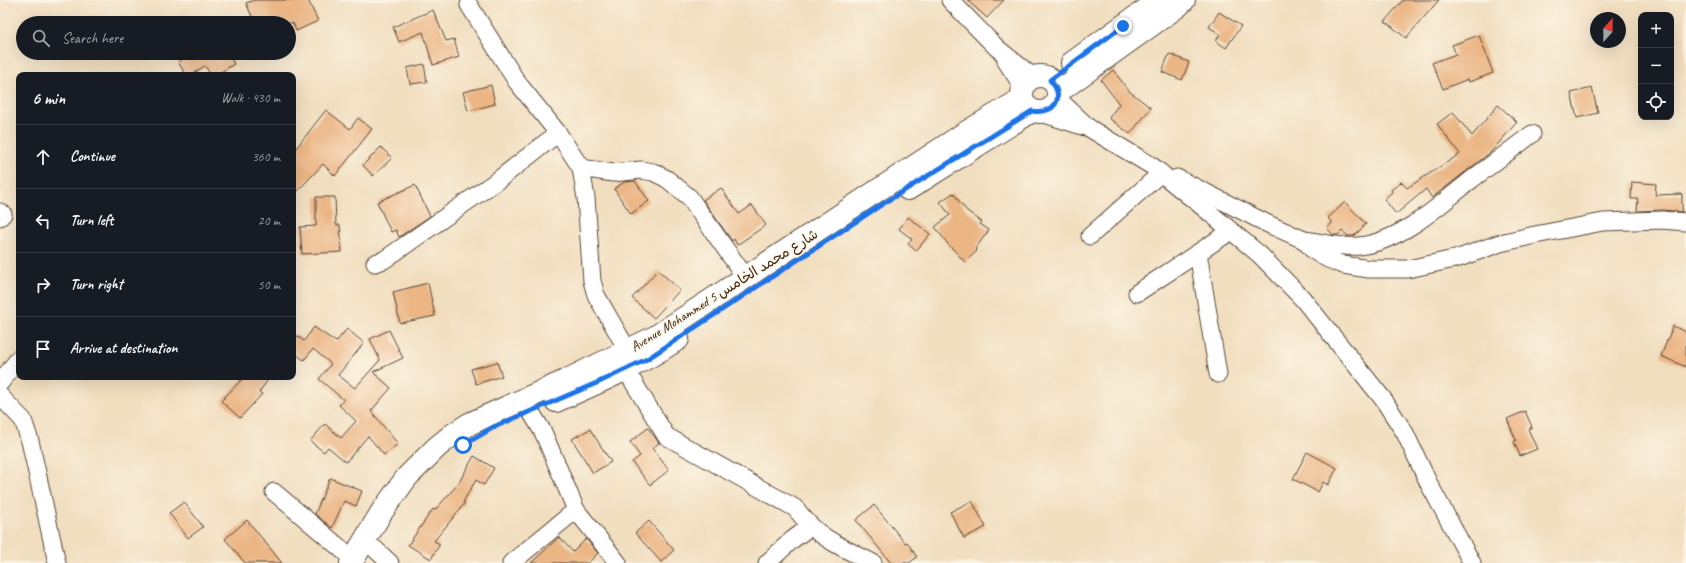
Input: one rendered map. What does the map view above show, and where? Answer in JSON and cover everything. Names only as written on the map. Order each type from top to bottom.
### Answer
[{"type":"main road","name":"Avenue Mohammed 5 شارع محمد الخامس","points":[[367,559],[411,492],[443,460],[479,434],[530,412],[627,361],[655,337],[965,133],[1040,95],[1123,26],[1160,0]]},
{"type":"main road","name":"Avenue Mohammed 5 شارع محمد الخامس","points":[[367,559],[381,513],[407,477],[436,447],[447,439],[469,424],[627,361],[664,349],[881,205],[1040,95],[1178,6],[1184,0]]},
{"type":"street","points":[[950,0],[1040,95],[1089,128],[1157,170],[1260,255],[1302,298],[1384,399],[1405,433],[1429,484],[1472,563]]},
{"type":"street","points":[[469,5],[517,82],[558,133],[581,168],[586,198],[594,288],[596,295],[627,361],[666,436],[796,508],[811,526],[843,548],[873,563]]},
{"type":"street","points":[[375,263],[384,260],[498,180],[558,133]]},
{"type":"street","points":[[1157,170],[1204,190],[1268,224],[1304,240],[1359,246],[1392,237],[1419,221],[1532,134]]},
{"type":"street","points":[[581,168],[613,173],[641,170],[653,172],[667,179],[690,197],[746,278]]},
{"type":"street","points":[[1090,236],[1157,170]]},
{"type":"street","points":[[0,212],[3,214],[0,217]]},
{"type":"street","points":[[1304,240],[1314,251],[1343,265],[1369,269],[1408,269],[1458,258],[1500,243],[1596,224],[1662,220],[1686,222]]},
{"type":"street","points":[[1138,293],[1231,231]]},
{"type":"street","points":[[1198,253],[1218,374]]},
{"type":"street","points":[[0,383],[16,362]]},
{"type":"street","points":[[0,396],[23,420],[30,441],[57,563]]},
{"type":"street","points":[[530,412],[543,432],[576,510],[618,563]]},
{"type":"street","points":[[274,492],[367,559]]},
{"type":"street","points":[[510,563],[576,510]]},
{"type":"street","points":[[767,563],[792,540],[811,526]]},
{"type":"building","points":[[255,0],[308,0],[318,21],[296,31],[296,16],[252,16],[246,3]]},
{"type":"building","points":[[967,0],[1004,0],[987,18]]},
{"type":"building","points":[[1403,0],[1439,0],[1406,38],[1385,21]]},
{"type":"building","points":[[433,10],[446,41],[454,39],[459,57],[433,65],[423,32],[399,42],[393,27]]},
{"type":"building","points":[[1219,12],[1241,26],[1226,48],[1216,41],[1220,34],[1209,27]]},
{"type":"building","points":[[1479,35],[1493,73],[1469,82],[1468,79],[1443,89],[1432,63],[1456,54],[1452,45]]},
{"type":"building","points":[[1169,54],[1189,62],[1182,80],[1162,72]]},
{"type":"building","points":[[181,60],[232,60],[234,64],[221,72],[209,72],[205,66],[196,72],[184,72],[178,62]]},
{"type":"building","points":[[424,64],[427,82],[410,84],[407,68]]},
{"type":"building","points":[[1113,70],[1129,91],[1151,108],[1130,134],[1109,118],[1119,104],[1101,80]]},
{"type":"building","points":[[491,85],[495,104],[468,111],[463,92]]},
{"type":"building","points":[[1592,88],[1598,113],[1577,118],[1571,93]]},
{"type":"building","points":[[1498,105],[1517,122],[1491,152],[1432,198],[1426,189],[1396,214],[1384,199],[1392,192],[1391,190],[1401,182],[1407,188],[1460,154],[1437,124],[1453,112],[1472,136]]},
{"type":"building","points":[[326,110],[350,129],[358,118],[372,129],[335,176],[323,164],[296,193],[296,148]]},
{"type":"building","points":[[381,147],[392,158],[373,176],[363,165]]},
{"type":"building","points":[[635,181],[649,201],[631,214],[614,189],[624,182]]},
{"type":"building","points":[[1632,182],[1656,184],[1655,195],[1682,194],[1682,212],[1663,210],[1637,211],[1638,199],[1631,199]]},
{"type":"building","points":[[415,185],[430,216],[399,237],[396,230],[391,232],[377,202]]},
{"type":"building","points":[[721,188],[739,214],[752,205],[766,225],[737,245],[734,239],[732,241],[703,200]]},
{"type":"building","points":[[953,193],[966,210],[982,222],[980,224],[989,230],[975,249],[977,251],[965,262],[947,243],[935,227],[950,215],[940,202]]},
{"type":"building","points":[[316,197],[335,197],[336,225],[340,225],[342,252],[302,254],[300,227],[316,226]]},
{"type":"building","points":[[1345,202],[1366,224],[1354,236],[1348,236],[1342,231],[1338,235],[1333,235],[1327,228],[1332,223],[1328,218]]},
{"type":"building","points":[[908,217],[930,234],[916,251],[908,244],[912,239],[899,229]]},
{"type":"building","points":[[658,270],[680,290],[654,318],[632,298]]},
{"type":"building","points":[[428,283],[435,316],[400,323],[393,292]]},
{"type":"building","points":[[1673,326],[1686,332],[1686,367],[1661,356]]},
{"type":"building","points":[[314,327],[336,342],[347,329],[364,343],[338,375],[355,388],[380,360],[370,339],[389,330],[403,358],[373,372],[391,388],[371,411],[398,444],[384,455],[368,436],[346,462],[328,447],[324,452],[310,441],[325,424],[341,438],[356,421],[339,405],[344,400],[319,379],[331,364],[313,349],[304,360],[296,354],[296,335],[304,341]]},
{"type":"building","points":[[497,362],[502,376],[476,384],[471,369]]},
{"type":"building","points":[[241,380],[268,380],[259,392],[262,394],[240,418],[221,401]]},
{"type":"building","points":[[1525,411],[1532,427],[1528,429],[1537,449],[1520,456],[1514,442],[1516,440],[1507,419]]},
{"type":"building","points":[[648,428],[659,443],[652,448],[669,470],[650,485],[632,462],[640,456],[630,442]]},
{"type":"building","points":[[590,429],[611,462],[593,473],[572,439]]},
{"type":"building","points":[[1307,452],[1337,468],[1328,485],[1323,482],[1318,492],[1293,479]]},
{"type":"building","points":[[474,456],[494,468],[484,485],[476,480],[463,502],[465,503],[434,541],[440,544],[431,559],[408,545],[433,509],[435,510],[458,484]]},
{"type":"building","points":[[330,478],[362,491],[356,506],[344,501],[332,528],[315,514]]},
{"type":"building","points":[[972,501],[986,527],[964,538],[950,512]]},
{"type":"building","points":[[184,502],[203,527],[188,538],[169,513]]},
{"type":"building","points":[[874,505],[905,543],[907,542],[917,557],[909,563],[891,563],[856,520]]},
{"type":"building","points":[[247,520],[282,563],[245,563],[225,539]]},
{"type":"building","points":[[649,521],[674,550],[661,562],[635,533]]},
{"type":"building","points":[[559,537],[573,552],[586,539],[598,553],[588,563],[531,563]]},
{"type":"route","points":[[463,445],[479,434],[626,370],[647,359],[881,205],[1032,111],[1041,113],[1050,110],[1055,105],[1058,98],[1058,92],[1055,85],[1050,80],[1123,26]]}]
